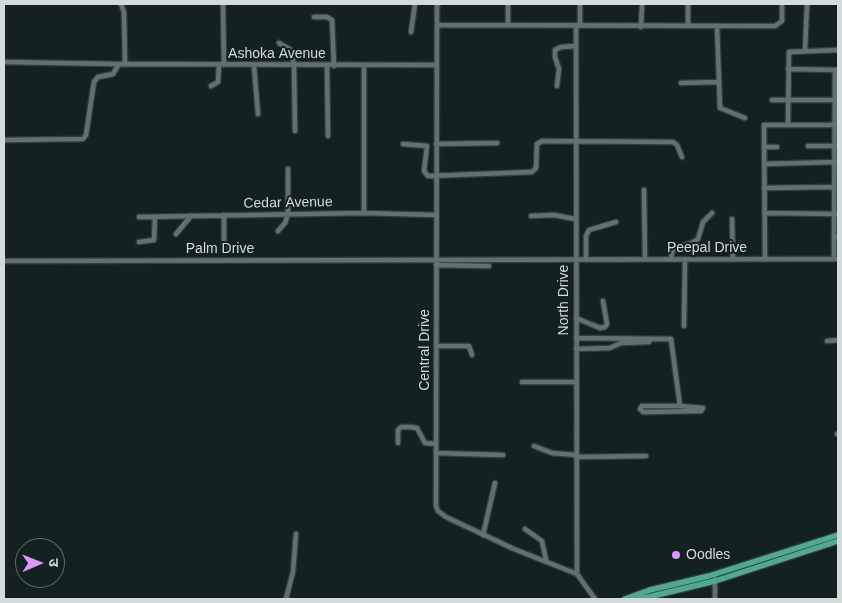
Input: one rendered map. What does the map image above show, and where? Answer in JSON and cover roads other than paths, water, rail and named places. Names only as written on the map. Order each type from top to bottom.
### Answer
[{"type":"main road","points":[[625,599],[650,590],[714,574],[838,535]]},
{"type":"main road","points":[[640,599],[715,581],[838,541]]},
{"type":"street","points":[[121,4],[124,12],[125,63]]},
{"type":"street","points":[[211,86],[218,82],[222,65],[223,4]]},
{"type":"street","points":[[411,32],[415,4]]},
{"type":"street","name":"Central Drive","points":[[437,4],[436,453],[438,511],[483,534],[577,574],[595,599]]},
{"type":"street","points":[[508,4],[508,26]]},
{"type":"street","name":"North Drive","points":[[577,574],[575,142],[576,46],[580,4]]},
{"type":"street","points":[[641,27],[642,4]]},
{"type":"street","points":[[688,4],[688,26]]},
{"type":"street","points":[[437,25],[775,26],[781,24],[782,4]]},
{"type":"street","points":[[805,51],[807,4]]},
{"type":"street","points":[[314,17],[328,17],[332,20],[334,66]]},
{"type":"street","points":[[717,26],[720,108],[744,118]]},
{"type":"street","points":[[279,42],[291,50],[294,66],[295,131]]},
{"type":"street","points":[[557,86],[559,70],[555,50],[561,47],[576,46]]},
{"type":"street","points":[[788,124],[789,52],[838,50]]},
{"type":"street","points":[[4,62],[118,64],[113,74],[98,77],[94,82],[86,135],[83,139],[4,140]]},
{"type":"street","name":"Ashoka Avenue","points":[[118,64],[254,66],[436,65]]},
{"type":"street","points":[[254,66],[258,114]]},
{"type":"street","points":[[326,66],[328,136]]},
{"type":"street","points":[[364,66],[364,213]]},
{"type":"street","points":[[788,69],[837,70],[834,186],[836,237],[834,255]]},
{"type":"street","points":[[681,83],[718,82]]},
{"type":"street","points":[[772,100],[837,100]]},
{"type":"street","points":[[765,258],[764,125],[837,125]]},
{"type":"street","points":[[403,144],[427,146],[425,173],[428,176],[436,177],[532,172],[536,168],[538,142],[673,142],[677,145],[682,157]]},
{"type":"street","points":[[436,144],[497,143]]},
{"type":"street","points":[[808,146],[836,146]]},
{"type":"street","points":[[764,147],[777,147]]},
{"type":"street","points":[[764,164],[835,162]]},
{"type":"street","points":[[278,231],[285,223],[288,214],[288,169]]},
{"type":"street","points":[[764,188],[834,186]]},
{"type":"street","points":[[644,190],[645,259]]},
{"type":"street","points":[[671,259],[672,252],[676,247],[692,243],[698,239],[703,222],[712,212]]},
{"type":"street","name":"Cedar Avenue","points":[[139,217],[364,213],[436,215]]},
{"type":"street","points":[[765,213],[836,214]]},
{"type":"street","points":[[224,215],[224,252]]},
{"type":"street","points":[[531,216],[554,215],[575,219]]},
{"type":"street","points":[[176,234],[190,216]]},
{"type":"street","points":[[139,242],[154,240],[155,217]]},
{"type":"street","points":[[732,219],[733,259]]},
{"type":"street","points":[[586,260],[586,236],[589,230],[616,222]]},
{"type":"street","name":"Peepal Drive","points":[[436,262],[765,258],[838,259]]},
{"type":"street","points":[[684,326],[685,259]]},
{"type":"street","name":"Palm Drive","points":[[4,261],[436,262]]},
{"type":"street","points":[[436,262],[489,266]]},
{"type":"street","points":[[576,318],[600,328],[605,327],[607,324],[603,301]]},
{"type":"street","points":[[576,338],[671,339],[680,406]]},
{"type":"street","points":[[827,341],[838,340]]},
{"type":"street","points":[[576,349],[610,348],[621,343],[649,342]]},
{"type":"street","points":[[436,346],[469,346],[472,355]]},
{"type":"street","points":[[522,382],[576,382]]},
{"type":"street","points":[[642,406],[680,406],[703,408],[701,411],[643,412],[640,409],[642,406]]},
{"type":"street","points":[[398,443],[399,428],[409,426],[417,428],[425,443],[436,444]]},
{"type":"street","points":[[534,446],[552,453],[576,456],[646,456]]},
{"type":"street","points":[[436,453],[503,454]]},
{"type":"street","points":[[483,534],[495,483]]},
{"type":"street","points":[[524,530],[542,541],[546,560]]},
{"type":"street","points":[[286,599],[293,572],[296,534]]},
{"type":"street","points":[[714,574],[715,599]]},
{"type":"place","name":"Oodles","points":[[676,555]]}]
